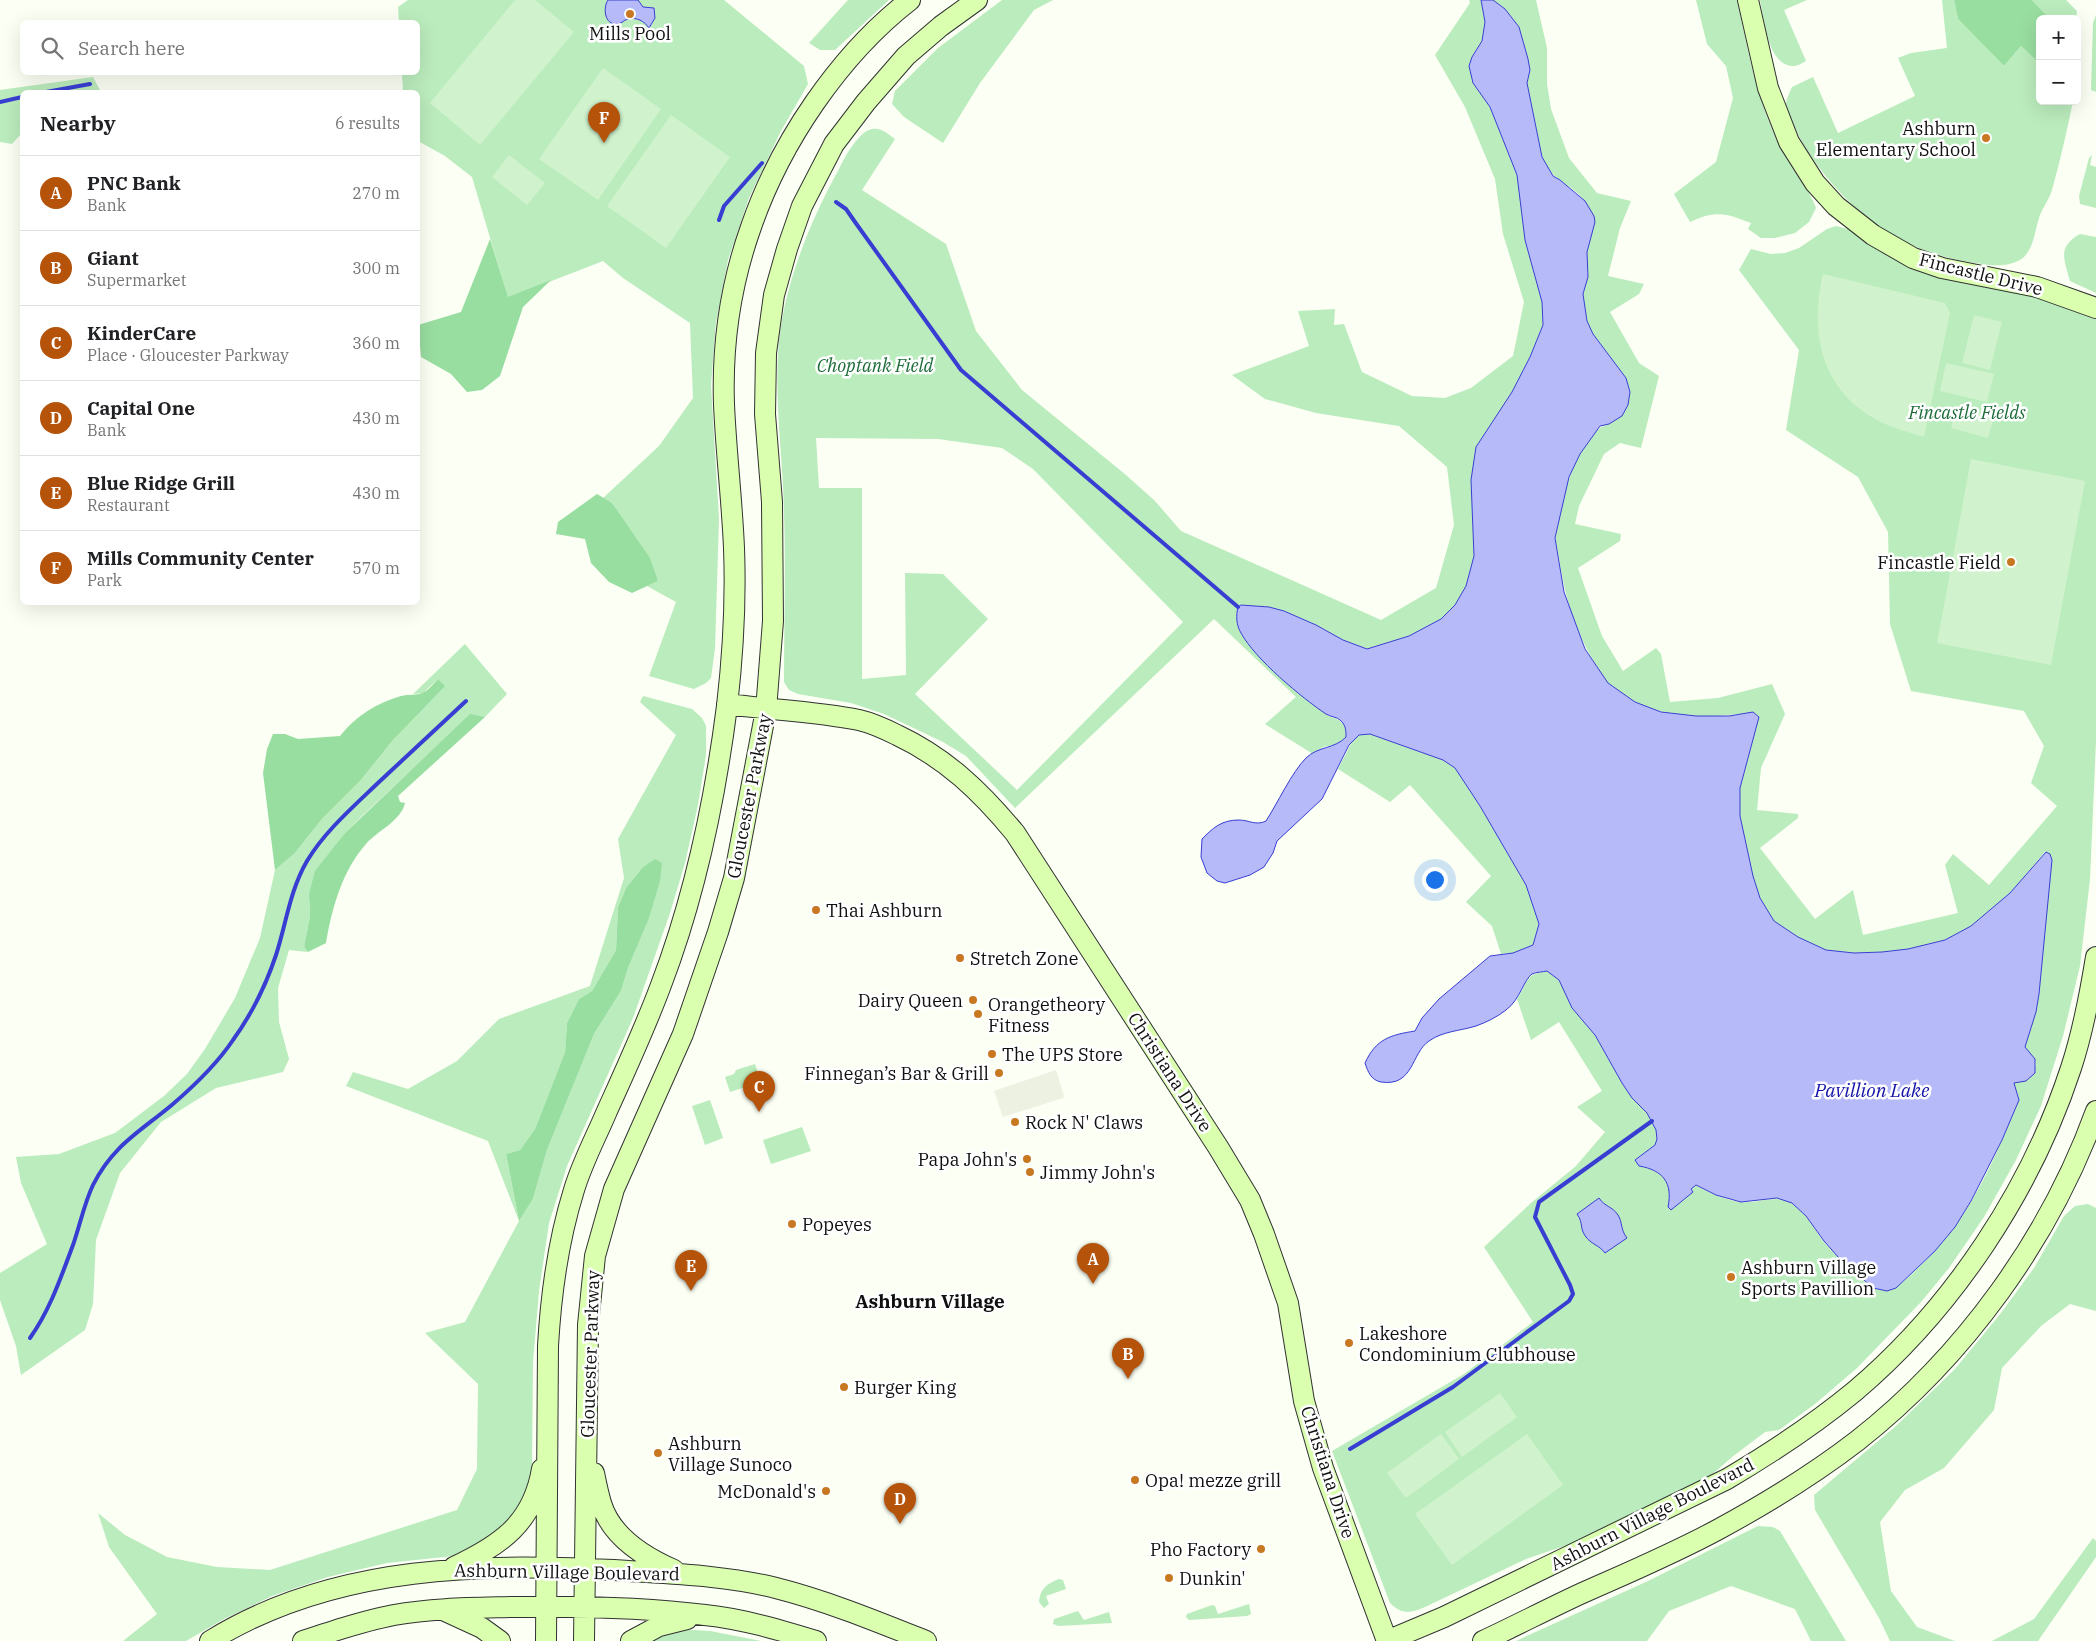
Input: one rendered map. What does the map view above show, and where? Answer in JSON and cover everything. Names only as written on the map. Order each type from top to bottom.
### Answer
[{"type":"main road","name":"Gloucester Parkway","points":[[546,1641],[548,1568],[548,1346],[550,1301],[564,1224],[575,1187],[660,989],[687,904],[708,822],[727,704],[734,588],[731,489],[724,402],[725,360],[733,290],[751,227],[786,150],[834,75],[872,34],[910,0]]},
{"type":"main road","name":"Gloucester Parkway","points":[[584,1641],[588,1325],[595,1256],[614,1189],[683,1034],[723,914],[734,878],[766,710],[773,621],[772,502],[765,414],[766,353],[774,294],[787,249],[814,180],[834,144],[866,102],[906,56],[941,26],[977,0]]},
{"type":"main road","name":"Fincastle Drive","points":[[1748,0],[1768,88],[1789,142],[1816,183],[1836,206],[1873,235],[1914,258],[1942,268],[2037,287],[2096,308]]},
{"type":"main road","name":"Christiana Drive","points":[[727,704],[766,710],[819,713],[860,720],[883,728],[915,743],[950,767],[984,796],[1015,834],[1233,1170],[1250,1200],[1288,1303],[1304,1401],[1323,1468],[1387,1641]]},
{"type":"main road","name":"Ashburn Village Boulevard","points":[[1387,1641],[1444,1616],[1727,1479],[1762,1459],[1824,1416],[1855,1391],[1892,1356],[1955,1286],[2006,1210],[2031,1164],[2053,1116],[2071,1068],[2083,1026],[2096,957]]},
{"type":"main road","points":[[1483,1641],[1676,1551],[1725,1526],[1783,1492],[1856,1442],[1881,1421],[1940,1363],[1993,1302],[2035,1238],[2067,1181],[2085,1142],[2096,1111]]},
{"type":"main road","points":[[449,1569],[496,1545],[518,1523],[530,1505],[540,1482],[548,1443]]},
{"type":"main road","points":[[587,1444],[601,1505],[613,1527],[632,1546],[657,1562],[674,1570],[703,1576]]},
{"type":"main road","name":"Ashburn Village Boulevard","points":[[210,1641],[254,1618],[338,1587],[384,1577],[449,1569],[548,1568],[703,1576],[775,1588],[824,1602],[926,1641]]},
{"type":"main road","name":"Ashburn Village Boulevard","points":[[303,1641],[345,1627],[395,1615],[441,1609],[547,1607],[585,1607],[706,1614],[758,1625],[816,1641]]},
{"type":"main road","points":[[441,1609],[482,1628],[500,1641]]},
{"type":"main road","points":[[631,1641],[659,1626],[706,1614]]},
{"type":"green space","points":[[408,0],[724,0],[804,66],[808,84],[781,131],[749,198],[728,260],[716,323],[711,385],[719,519],[715,648],[711,678],[694,689],[649,676],[676,602],[647,586],[658,581],[612,503],[603,498],[659,446],[693,398],[690,323],[623,278],[603,261],[508,298],[472,177],[445,156],[420,142],[420,90],[403,90],[402,75],[420,75],[420,20],[399,20],[398,7]]},
{"type":"green space","points":[[515,0],[535,0],[574,32],[480,145],[430,103]]},
{"type":"green space","points":[[848,0],[889,0],[835,50],[820,50],[809,43]]},
{"type":"green space","points":[[1002,0],[1053,0],[1034,10],[980,83],[943,143],[904,117],[892,104],[895,91],[938,48]]},
{"type":"green space","name":"Choptank Field","points":[[1469,0],[1481,0],[1485,22],[1482,41],[1472,57],[1473,83],[1490,107],[1517,175],[1525,240],[1542,302],[1543,325],[1530,357],[1512,392],[1476,447],[1471,480],[1474,556],[1466,586],[1455,605],[1441,619],[1409,636],[1367,649],[1343,640],[1316,625],[1284,611],[1269,607],[1241,605],[1328,716],[1344,725],[1346,737],[1339,744],[1323,747],[1313,754],[1265,724],[1296,697],[1214,619],[1015,808],[966,756],[943,742],[884,714],[851,703],[798,694],[789,690],[784,682],[785,533],[777,374],[780,330],[798,258],[817,212],[848,152],[862,135],[872,129],[881,130],[895,139],[862,190],[946,244],[976,331],[1022,390],[1126,475],[1155,501],[1181,531],[1381,620],[1436,588],[1454,525],[1447,467],[1399,426],[1316,413],[1265,399],[1232,375],[1309,346],[1298,311],[1335,309],[1334,325],[1344,324],[1362,372],[1412,396],[1445,398],[1471,388],[1513,356],[1524,302],[1503,234],[1495,179],[1465,107],[1435,55],[1470,3]],"holes":[[[816,438],[938,439],[1002,448],[1033,469],[1183,622],[1017,790],[915,694],[988,619],[943,574],[905,573],[906,675],[862,679],[862,488],[819,488]]]},
{"type":"green space","name":"Fincastle Fields","points":[[1493,0],[1536,0],[1547,48],[1547,84],[1551,109],[1569,158],[1597,193],[1631,201],[1620,228],[1608,276],[1644,284],[1639,294],[1610,312],[1639,363],[1659,376],[1641,448],[1620,443],[1604,454],[1579,506],[1575,524],[1621,534],[1620,541],[1578,568],[1602,636],[1623,671],[1656,648],[1661,654],[1670,702],[1718,698],[1772,684],[1785,714],[1761,768],[1757,810],[1798,814],[1798,818],[1760,848],[1815,919],[1853,890],[1863,935],[1958,913],[1945,865],[1953,854],[1989,885],[2057,806],[2031,783],[2044,746],[2024,711],[1911,691],[1890,624],[1888,532],[1858,477],[1786,430],[1799,350],[1739,270],[1751,249],[1771,254],[1785,253],[1799,248],[1827,229],[1836,226],[1848,229],[1879,251],[1919,269],[2067,303],[2096,317],[2096,741],[2090,879],[2080,966],[2063,1036],[2041,1106],[2016,1160],[1984,1217],[1949,1268],[1921,1302],[1857,1368],[1815,1404],[1779,1430],[1765,1432],[1732,1457],[1699,1486],[1585,1539],[1526,1559],[1425,1607],[1407,1612],[1399,1610],[1390,1603],[1332,1451],[1464,1374],[1533,1322],[1484,1247],[1531,1203],[1576,1166],[1605,1132],[1577,1107],[1602,1091],[1559,1022],[1531,1040],[1517,999],[1530,977],[1547,971],[1559,980],[1572,1008],[1595,1035],[1632,1098],[1647,1113],[1656,1130],[1657,1139],[1655,1145],[1635,1160],[1639,1166],[1646,1167],[1662,1176],[1668,1185],[1670,1198],[1681,1202],[1692,1192],[1691,1189],[1696,1185],[1718,1196],[1736,1201],[1748,1202],[1781,1199],[1787,1201],[1802,1212],[1824,1242],[1867,1284],[1881,1290],[1892,1289],[1907,1279],[1931,1255],[1964,1214],[1990,1166],[2019,1099],[2014,1083],[2036,1065],[2035,1059],[2024,1047],[2036,1012],[2039,994],[2052,860],[2045,852],[2010,893],[1971,926],[1945,940],[1908,949],[1882,952],[1854,953],[1826,950],[1798,937],[1774,921],[1760,898],[1753,876],[1740,816],[1740,788],[1759,717],[1753,712],[1734,715],[1696,716],[1658,711],[1640,705],[1623,696],[1605,681],[1583,642],[1572,615],[1556,539],[1564,496],[1577,459],[1594,433],[1609,424],[1626,378],[1593,334],[1587,321],[1583,294],[1588,277],[1587,252],[1595,222],[1584,200],[1556,177],[1546,166],[1542,157],[1527,83],[1530,70],[1519,27],[1505,9]]},
{"type":"green space","points":[[1696,0],[1737,0],[1759,94],[1785,156],[1809,192],[1816,208],[1809,222],[1795,233],[1775,238],[1761,238],[1748,229],[1751,223],[1720,214],[1699,218],[1690,222],[1674,194],[1716,162],[1733,98],[1726,66],[1707,44]]},
{"type":"green space","points":[[1760,0],[1807,0],[1784,10],[1806,61],[1792,66],[1784,64],[1777,58],[1769,40]]},
{"type":"green space","name":"Ashburn Elementary School","points":[[1942,0],[1954,0],[1958,19],[2004,66],[2021,46],[2036,60],[2036,105],[2072,105],[2052,190],[2040,214],[2032,243],[2028,252],[2021,260],[2010,264],[1987,265],[1941,256],[1911,245],[1871,220],[1843,196],[1819,167],[1788,116],[1786,106],[1792,87],[1813,77],[1838,133],[1915,96],[1898,58],[1911,53],[1947,48]]},
{"type":"green space","points":[[1954,0],[2032,0],[2046,15],[2036,15],[2036,60],[2021,46],[2004,66],[1958,19]]},
{"type":"green space","points":[[2032,0],[2066,0],[2077,11],[2076,15],[2046,15]]},
{"type":"green space","points":[[2096,15],[2096,92],[2091,90],[2093,23]]},
{"type":"green space","points":[[603,68],[661,109],[598,200],[539,159]]},
{"type":"green space","points":[[93,77],[100,90],[20,90],[20,135],[12,144],[0,142],[0,90]]},
{"type":"green space","points":[[671,115],[730,157],[666,248],[607,206]]},
{"type":"green space","points":[[509,155],[545,183],[527,205],[492,177]]},
{"type":"green space","points":[[2092,155],[2090,165],[2096,167],[2096,208],[2080,204],[2079,196],[2089,158]]},
{"type":"green space","points":[[2080,234],[2096,237],[2096,293],[2070,281],[2064,260],[2065,249],[2068,244]]},
{"type":"green space","points":[[490,239],[508,297],[551,280],[523,307],[500,376],[482,390],[467,392],[451,374],[421,357],[420,324],[461,312]]},
{"type":"green space","points":[[1823,274],[1945,303],[1950,313],[1924,437],[1900,430],[1877,420],[1858,407],[1843,393],[1832,376],[1824,358],[1819,338],[1819,296]]},
{"type":"green space","points":[[1974,315],[2002,322],[1990,370],[1962,363]]},
{"type":"green space","points":[[1946,363],[1994,374],[1987,402],[1940,391]]},
{"type":"green space","name":"Fincastle Fields","points":[[1956,408],[1994,417],[1988,438],[1951,428]]},
{"type":"green space","name":"Fincastle Field","points":[[1971,459],[2085,481],[2051,665],[1937,643]]},
{"type":"green space","points":[[597,494],[612,503],[650,558],[658,581],[632,593],[609,582],[591,563],[585,539],[556,534],[558,522]]},
{"type":"green space","points":[[465,644],[507,694],[485,717],[470,715],[362,816],[345,833],[333,851],[309,894],[310,916],[304,947],[308,952],[289,950],[278,988],[279,1022],[289,1059],[283,1072],[216,1088],[161,1122],[120,1173],[96,1240],[93,1304],[85,1330],[21,1375],[16,1346],[0,1300],[0,1273],[47,1244],[21,1183],[16,1157],[59,1154],[115,1133],[164,1096],[187,1074],[205,1049],[235,998],[260,938],[275,870],[295,853],[322,819],[361,780],[393,740],[444,686],[438,679],[423,693],[413,694]]},
{"type":"green space","points":[[438,679],[445,686],[393,740],[361,780],[322,819],[295,853],[275,870],[263,773],[267,749],[273,734],[285,734],[298,739],[340,736],[360,716],[375,706],[401,696],[422,693],[428,690]]},
{"type":"green space","points":[[643,696],[692,709],[702,718],[706,726],[706,755],[698,805],[685,863],[670,913],[633,1018],[567,1166],[549,1223],[539,1291],[533,1362],[530,1488],[505,1532],[463,1555],[387,1563],[328,1577],[272,1596],[224,1619],[186,1641],[123,1641],[157,1614],[109,1547],[98,1513],[125,1535],[167,1557],[217,1567],[270,1570],[457,1510],[477,1469],[478,1384],[425,1333],[465,1322],[519,1221],[488,1141],[346,1086],[353,1072],[408,1089],[457,1061],[499,1019],[590,986],[624,878],[618,839],[676,735],[640,702]],"holes":[[[642,868],[648,921],[628,968],[621,991],[594,1034],[547,1150],[533,1199],[519,1221],[506,1154],[520,1150],[535,1129],[565,1052],[567,1023],[579,999],[592,991],[616,950],[618,907],[626,888]]]},
{"type":"green space","points":[[470,714],[485,717],[398,796],[400,802],[405,803],[403,809],[394,820],[366,844],[344,878],[331,917],[326,943],[308,952],[304,947],[310,916],[309,894],[315,871],[345,833]]},
{"type":"green space","points":[[1370,734],[1443,760],[1455,768],[1480,806],[1526,885],[1539,924],[1533,945],[1513,953],[1501,954],[1492,926],[1466,902],[1491,876],[1410,785],[1390,802],[1338,769],[1354,738],[1359,735]]},
{"type":"green space","points":[[655,859],[662,863],[660,881],[648,921],[628,968],[621,991],[594,1034],[547,1150],[533,1199],[519,1221],[506,1154],[520,1150],[535,1129],[565,1052],[567,1023],[579,999],[592,991],[616,950],[618,907],[626,888],[642,868]]},
{"type":"green space","points":[[755,1064],[761,1082],[730,1092],[725,1077],[734,1074],[736,1070]]},
{"type":"green space","points":[[710,1100],[723,1138],[705,1145],[692,1106]]},
{"type":"green space","points":[[802,1127],[811,1151],[771,1164],[763,1140]]},
{"type":"green space","points":[[2088,1204],[2096,1208],[2096,1311],[2070,1304],[2041,1326],[2002,1368],[1994,1410],[1944,1468],[1905,1490],[1880,1522],[1891,1591],[1917,1627],[1955,1641],[1890,1641],[1879,1618],[1815,1510],[1814,1495],[1896,1426],[1955,1369],[2001,1313],[2034,1268],[2064,1216],[2075,1206]]},
{"type":"green space","points":[[1500,1393],[1517,1417],[1462,1457],[1445,1432]]},
{"type":"green space","points":[[1441,1434],[1459,1459],[1406,1498],[1387,1473]]},
{"type":"green space","points":[[1527,1434],[1563,1485],[1452,1565],[1415,1514]]},
{"type":"green space","points":[[1758,1526],[1773,1527],[1780,1531],[1846,1641],[1811,1641],[1795,1609],[1731,1586],[1669,1611],[1647,1641],[1516,1641],[1648,1581]]},
{"type":"green space","points":[[2093,1538],[2096,1541],[2096,1557],[2038,1641],[1992,1641],[2034,1619]]},
{"type":"green space","points":[[1059,1579],[1063,1580],[1066,1589],[1046,1596],[1049,1604],[1044,1608],[1039,1602],[1041,1593],[1048,1585]]},
{"type":"green space","points":[[1249,1604],[1251,1614],[1247,1616],[1189,1620],[1186,1617],[1187,1614],[1212,1605],[1215,1606],[1218,1614]]},
{"type":"green space","points":[[1078,1611],[1084,1620],[1109,1612],[1112,1623],[1059,1626],[1053,1624],[1054,1619]]},
{"type":"green space","points":[[678,1629],[710,1631],[761,1641],[645,1641]]},
{"type":"shaded area","points":[[1056,1070],[1063,1098],[1003,1117],[994,1091]]},
{"type":"water","name":"Mills Pool","points":[[608,0],[638,0],[643,7],[654,8],[655,18],[649,28],[637,19],[628,19],[618,24],[613,24],[607,19],[605,11]]},
{"type":"water","name":"Pavillion Lake","points":[[1481,0],[1493,0],[1505,9],[1519,27],[1530,70],[1527,83],[1542,157],[1553,176],[1585,201],[1594,216],[1595,222],[1587,252],[1588,277],[1583,294],[1587,321],[1593,334],[1626,378],[1630,392],[1628,405],[1622,416],[1609,424],[1600,426],[1580,454],[1569,477],[1555,538],[1564,592],[1585,649],[1608,683],[1635,702],[1661,712],[1696,716],[1729,716],[1753,712],[1759,717],[1740,788],[1740,816],[1753,876],[1760,898],[1774,921],[1798,937],[1826,950],[1854,953],[1882,952],[1908,949],[1945,940],[1971,926],[2010,893],[2046,852],[2050,854],[2052,860],[2039,994],[2036,1012],[2025,1047],[2035,1059],[2035,1073],[2026,1081],[2014,1083],[2019,1100],[2002,1140],[1971,1201],[1955,1227],[1935,1251],[1896,1288],[1887,1291],[1873,1288],[1839,1258],[1806,1216],[1792,1203],[1777,1198],[1741,1202],[1716,1195],[1696,1185],[1691,1189],[1693,1192],[1671,1210],[1668,1207],[1669,1191],[1664,1179],[1660,1174],[1639,1166],[1635,1160],[1655,1145],[1657,1139],[1656,1130],[1647,1113],[1632,1098],[1622,1083],[1595,1035],[1572,1008],[1559,980],[1547,971],[1532,974],[1511,1006],[1503,1013],[1476,1026],[1446,1033],[1429,1041],[1423,1046],[1411,1068],[1400,1079],[1392,1082],[1381,1082],[1372,1077],[1365,1063],[1379,1043],[1398,1034],[1415,1031],[1422,1018],[1439,999],[1490,956],[1513,953],[1533,945],[1539,924],[1526,885],[1480,806],[1455,768],[1443,760],[1370,734],[1359,735],[1349,745],[1322,799],[1277,841],[1273,853],[1264,867],[1250,875],[1225,883],[1217,881],[1207,873],[1201,857],[1202,839],[1214,828],[1222,823],[1233,820],[1259,823],[1266,821],[1290,780],[1306,758],[1316,751],[1337,744],[1346,737],[1345,726],[1340,720],[1326,714],[1305,698],[1257,654],[1239,630],[1237,620],[1238,607],[1241,605],[1269,607],[1284,611],[1316,625],[1343,640],[1367,649],[1409,636],[1441,619],[1455,605],[1466,586],[1474,556],[1471,480],[1476,447],[1512,392],[1530,357],[1543,325],[1542,302],[1525,240],[1517,175],[1490,107],[1473,83],[1469,66],[1482,41],[1485,22]]},
{"type":"water","points":[[1599,1198],[1618,1215],[1623,1232],[1627,1238],[1605,1253],[1586,1237],[1577,1214]]},
{"type":"waterway","points":[[57,90],[90,84]]},
{"type":"waterway","points":[[0,102],[20,97]]},
{"type":"waterway","points":[[719,220],[724,206],[762,163]]},
{"type":"waterway","points":[[836,202],[846,209],[961,370],[1238,607]]},
{"type":"waterway","points":[[30,1338],[54,1293],[73,1245],[93,1185],[109,1159],[128,1140],[173,1104],[205,1074],[227,1049],[246,1020],[268,977],[296,884],[314,850],[350,810],[466,701]]},
{"type":"waterway","points":[[1350,1449],[1453,1387],[1569,1301],[1573,1294],[1570,1285],[1535,1217],[1539,1202],[1652,1121]]},
{"type":"place","name":"Mills Pool","points":[[630,14]]},
{"type":"place","name":"Ashburn Elementary School","points":[[1986,138]]},
{"type":"place","name":"Mills Community Center","points":[[604,143]]},
{"type":"place","name":"Fincastle Field","points":[[2011,562]]},
{"type":"place","name":"Thai Ashburn","points":[[816,910]]},
{"type":"place","name":"Stretch Zone","points":[[960,958]]},
{"type":"place","name":"Dairy Queen","points":[[973,1000]]},
{"type":"place","name":"Orangetheory Fitness","points":[[978,1014]]},
{"type":"place","name":"The UPS Store","points":[[992,1054]]},
{"type":"place","name":"Finnegan’s Bar & Grill","points":[[999,1073]]},
{"type":"place","name":"KinderCare","points":[[759,1112]]},
{"type":"place","name":"Rock N' Claws","points":[[1015,1122]]},
{"type":"place","name":"Papa John's","points":[[1027,1159]]},
{"type":"place","name":"Jimmy John's","points":[[1030,1172]]},
{"type":"place","name":"Popeyes","points":[[792,1224]]},
{"type":"place","name":"Ashburn Village Sports Pavillion","points":[[1731,1277]]},
{"type":"place","name":"PNC Bank","points":[[1093,1284]]},
{"type":"place","name":"Blue Ridge Grill","points":[[691,1291]]},
{"type":"place","name":"Lakeshore Condominium Clubhouse","points":[[1349,1343]]},
{"type":"place","name":"Giant","points":[[1128,1379]]},
{"type":"place","name":"Burger King","points":[[844,1387]]},
{"type":"place","name":"Ashburn Village Sunoco","points":[[658,1453]]},
{"type":"place","name":"Opa! mezze grill","points":[[1135,1480]]},
{"type":"place","name":"McDonald's","points":[[826,1491]]},
{"type":"place","name":"Capital One","points":[[900,1524]]},
{"type":"place","name":"Pho Factory","points":[[1261,1549]]},
{"type":"place","name":"Dunkin'","points":[[1169,1578]]},
{"type":"district","name":"Ashburn Village","points":[[930,1301]]}]
